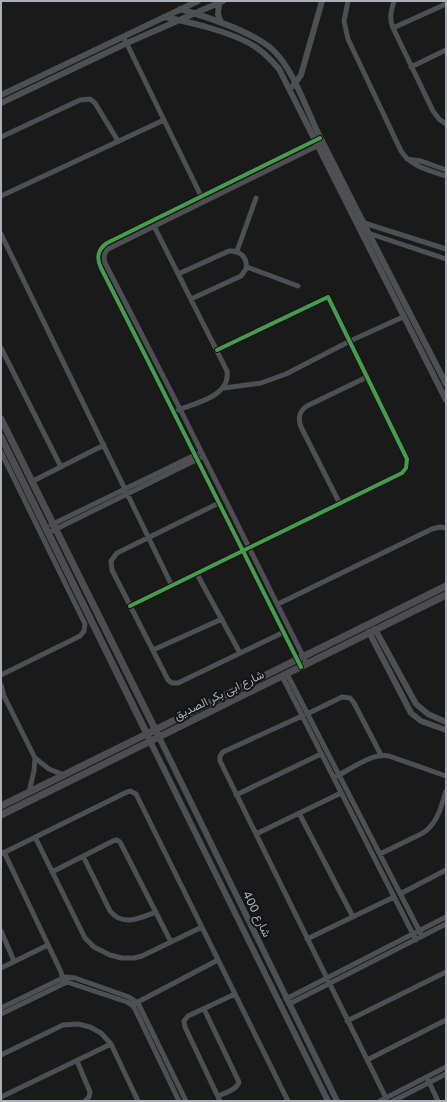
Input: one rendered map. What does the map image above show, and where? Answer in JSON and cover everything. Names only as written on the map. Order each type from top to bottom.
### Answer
[{"type":"main road","points":[[1,419],[159,737]]},
{"type":"main road","points":[[1,437],[150,741]]},
{"type":"main road","name":"شارع ابى بكر الصديق","points":[[1,806],[446,586]]},
{"type":"main road","name":"شارع ابى بكر الصديق","points":[[1,815],[446,594]]},
{"type":"street","points":[[1,103],[198,1]]},
{"type":"street","points":[[290,90],[301,75],[322,1]]},
{"type":"street","points":[[348,1],[344,21],[348,39],[398,144],[407,159],[418,167],[446,176]]},
{"type":"street","points":[[394,1],[390,15],[393,28],[433,111],[439,119],[446,124]]},
{"type":"street","points":[[221,2],[218,14],[221,23]]},
{"type":"street","points":[[1,95],[125,40],[195,14],[221,2]]},
{"type":"street","points":[[393,28],[446,4]]},
{"type":"street","points":[[180,9],[248,34],[265,44],[280,58],[295,84],[322,141],[446,384]]},
{"type":"street","points":[[164,18],[178,20],[226,33],[256,46],[278,69],[446,400]]},
{"type":"street","points":[[125,40],[204,202]]},
{"type":"street","points":[[411,67],[446,50]]},
{"type":"street","points":[[1,137],[80,100],[86,99],[95,103],[118,141]]},
{"type":"street","points":[[1,196],[164,120]]},
{"type":"street","points":[[304,665],[284,632],[197,457],[100,268],[98,255],[100,249],[107,243],[304,146],[322,141]]},
{"type":"street","points":[[300,658],[278,604],[104,260],[105,253],[108,249],[306,152],[315,144]]},
{"type":"street","points":[[304,146],[306,152]]},
{"type":"street","points":[[407,159],[421,161],[446,170]]},
{"type":"street","points":[[263,166],[266,171]]},
{"type":"street","points":[[237,252],[256,198]]},
{"type":"street","points":[[353,219],[446,249]]},
{"type":"street","points":[[154,226],[227,371],[227,381],[224,388]]},
{"type":"street","points":[[359,230],[446,259]]},
{"type":"street","points":[[1,234],[172,586]]},
{"type":"street","points":[[178,274],[232,250],[243,256],[247,267],[246,271],[241,276],[191,299]]},
{"type":"street","points":[[247,267],[298,286]]},
{"type":"street","points":[[130,606],[402,473],[407,464],[407,459],[328,298],[217,350]]},
{"type":"street","points":[[174,412],[216,394],[224,388],[261,383],[277,378],[350,341],[403,317]]},
{"type":"street","points":[[1,348],[61,467]]},
{"type":"street","points":[[340,504],[301,427],[300,414],[302,409],[307,406],[366,376]]},
{"type":"street","points":[[33,481],[104,445]]},
{"type":"street","points":[[1,452],[85,626],[83,633],[80,636],[1,674]]},
{"type":"street","points":[[47,530],[202,454]]},
{"type":"street","points":[[219,503],[117,553],[111,561],[112,570],[130,606],[168,680],[174,684],[284,632]]},
{"type":"street","points":[[278,604],[432,529],[437,527],[446,528]]},
{"type":"street","points":[[197,574],[240,653]]},
{"type":"street","points":[[153,650],[222,619]]},
{"type":"street","points":[[372,631],[416,704],[428,714],[446,722]]},
{"type":"street","points":[[372,631],[411,713],[421,721],[446,730]]},
{"type":"street","points":[[284,675],[307,714],[422,936]]},
{"type":"street","points":[[284,675],[302,716],[416,940]]},
{"type":"street","points":[[1,684],[2,695],[35,758],[49,769],[64,775]]},
{"type":"street","points":[[307,714],[342,697],[350,698],[381,755]]},
{"type":"street","points":[[302,716],[222,754],[220,763],[367,1060],[383,1100],[446,1067]]},
{"type":"street","name":"شارع 400","points":[[159,737],[337,1101]]},
{"type":"street","name":"شارع 400","points":[[150,741],[328,1101]]},
{"type":"street","points":[[236,795],[322,754]]},
{"type":"street","points":[[333,778],[370,758],[381,755],[389,756],[446,776]]},
{"type":"street","points":[[29,792],[34,771],[35,758]]},
{"type":"street","points":[[380,854],[430,829],[437,818],[446,791]]},
{"type":"street","points":[[64,983],[48,945],[2,853],[127,792],[134,792],[138,797],[288,1101]]},
{"type":"street","points":[[256,834],[341,793]]},
{"type":"street","points":[[299,813],[353,917]]},
{"type":"street","points":[[35,837],[85,938],[99,950],[116,957],[134,958],[142,956],[202,927]]},
{"type":"street","points":[[52,872],[117,840],[120,842],[171,942]]},
{"type":"street","points":[[83,856],[110,911],[117,918],[129,921],[156,912]]},
{"type":"street","points":[[400,894],[446,870]]},
{"type":"street","points":[[307,940],[394,897]]},
{"type":"street","points":[[282,1008],[288,1002],[326,978],[446,917]]},
{"type":"street","points":[[288,1002],[329,984],[446,924]]},
{"type":"street","points":[[1,931],[14,961]]},
{"type":"street","points":[[1,968],[48,945]]},
{"type":"street","points":[[1,1014],[64,983],[73,983],[134,1004],[218,960]]},
{"type":"street","points":[[347,1021],[446,972]]},
{"type":"street","points":[[1,1008],[62,977],[67,976],[129,997],[186,1101]]},
{"type":"street","points":[[204,1009],[239,1082],[236,1088],[219,1099],[183,1024],[186,1018],[204,1009],[235,994]]},
{"type":"street","points":[[134,1004],[177,1100]]},
{"type":"street","points":[[367,1060],[446,1020]]},
{"type":"street","points":[[1,1055],[63,1025],[78,1024],[90,1027],[101,1033],[111,1044],[138,1101]]},
{"type":"street","points":[[1,1097],[111,1044]]},
{"type":"street","points":[[77,1061],[90,1092],[89,1097],[85,1101]]},
{"type":"street","points":[[393,1101],[446,1074]]},
{"type":"street","points":[[427,1077],[438,1101]]},
{"type":"cycle path","points":[[301,667],[99,264],[98,257],[100,251],[107,243],[320,138]]},
{"type":"cycle path","points":[[130,606],[402,473],[406,468],[407,459],[328,297],[217,350]]}]
